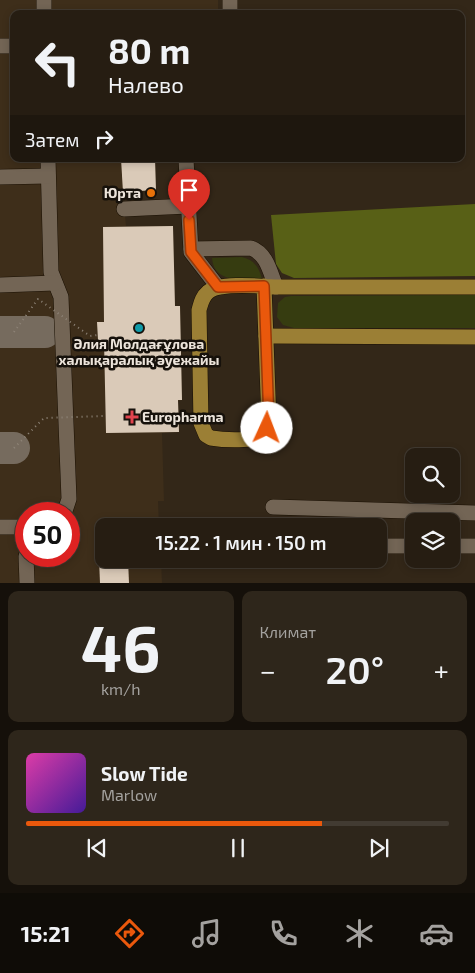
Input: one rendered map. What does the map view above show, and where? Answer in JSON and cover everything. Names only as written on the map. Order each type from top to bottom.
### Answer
[{"type":"main road","points":[[270,286],[266,336],[269,422],[267,428],[264,434],[253,439],[212,438],[206,435],[201,423],[199,310],[201,300],[207,293],[218,287],[270,286],[475,287]]},
{"type":"main road","points":[[266,336],[475,337]]},
{"type":"lane","points":[[48,162],[51,272],[61,297],[68,502]]},
{"type":"lane","points":[[186,162],[191,252],[218,287]]},
{"type":"lane","points":[[0,177],[48,176]]},
{"type":"lane","points":[[124,209],[188,206]]},
{"type":"lane","points":[[191,248],[250,248],[255,250],[266,260],[270,286]]},
{"type":"lane","points":[[0,285],[55,283]]},
{"type":"lane","points":[[273,507],[475,513]]},
{"type":"lane","points":[[0,527],[15,527]]},
{"type":"lane","points":[[387,546],[405,546]]},
{"type":"lane","points":[[460,546],[475,546]]},
{"type":"lane","points":[[26,567],[27,583]]},
{"type":"path","points":[[14,332],[38,299],[90,336],[98,335]]},
{"type":"path","points":[[14,448],[44,418],[105,416]]},
{"type":"shaded area","name":"Әлия Молдағұлова халықаралық әуежайы","points":[[0,0],[218,0],[218,10],[10,10],[10,162],[155,162],[156,190],[123,192],[126,226],[173,226],[175,306],[180,306],[182,400],[178,401],[179,432],[162,433],[164,501],[158,501],[159,518],[95,518],[95,568],[161,568],[162,583],[0,583]]},
{"type":"green space","points":[[475,204],[475,276],[294,278],[282,273],[276,264],[271,215]]},
{"type":"green space","points":[[242,257],[250,260],[255,265],[262,279],[238,279],[224,276],[214,266],[212,258]]},
{"type":"green space","points":[[475,295],[475,328],[294,328],[283,325],[277,317],[278,303],[285,297],[291,296]]},
{"type":"building","points":[[121,162],[155,162],[156,190],[123,192]]},
{"type":"building","name":"Әлия Молдағұлова халықаралық әуежайы","points":[[173,226],[175,306],[180,306],[182,400],[178,400],[179,432],[106,433],[104,340],[98,340],[97,322],[104,322],[103,227]]},
{"type":"building","points":[[99,568],[128,568],[129,583],[100,583]]},
{"type":"taxiway","points":[[0,332],[45,332]]},
{"type":"taxiway","points":[[0,448],[14,448]]},
{"type":"place","name":"Юрта","points":[[151,193]]},
{"type":"place","name":"Әлия Молдағұлова халықаралық әуежайы","points":[[139,328]]},
{"type":"place","name":"Europharma","points":[[132,417]]},
{"type":"route","points":[[189,220],[191,252],[218,287],[264,286],[269,422],[267,428]]}]
